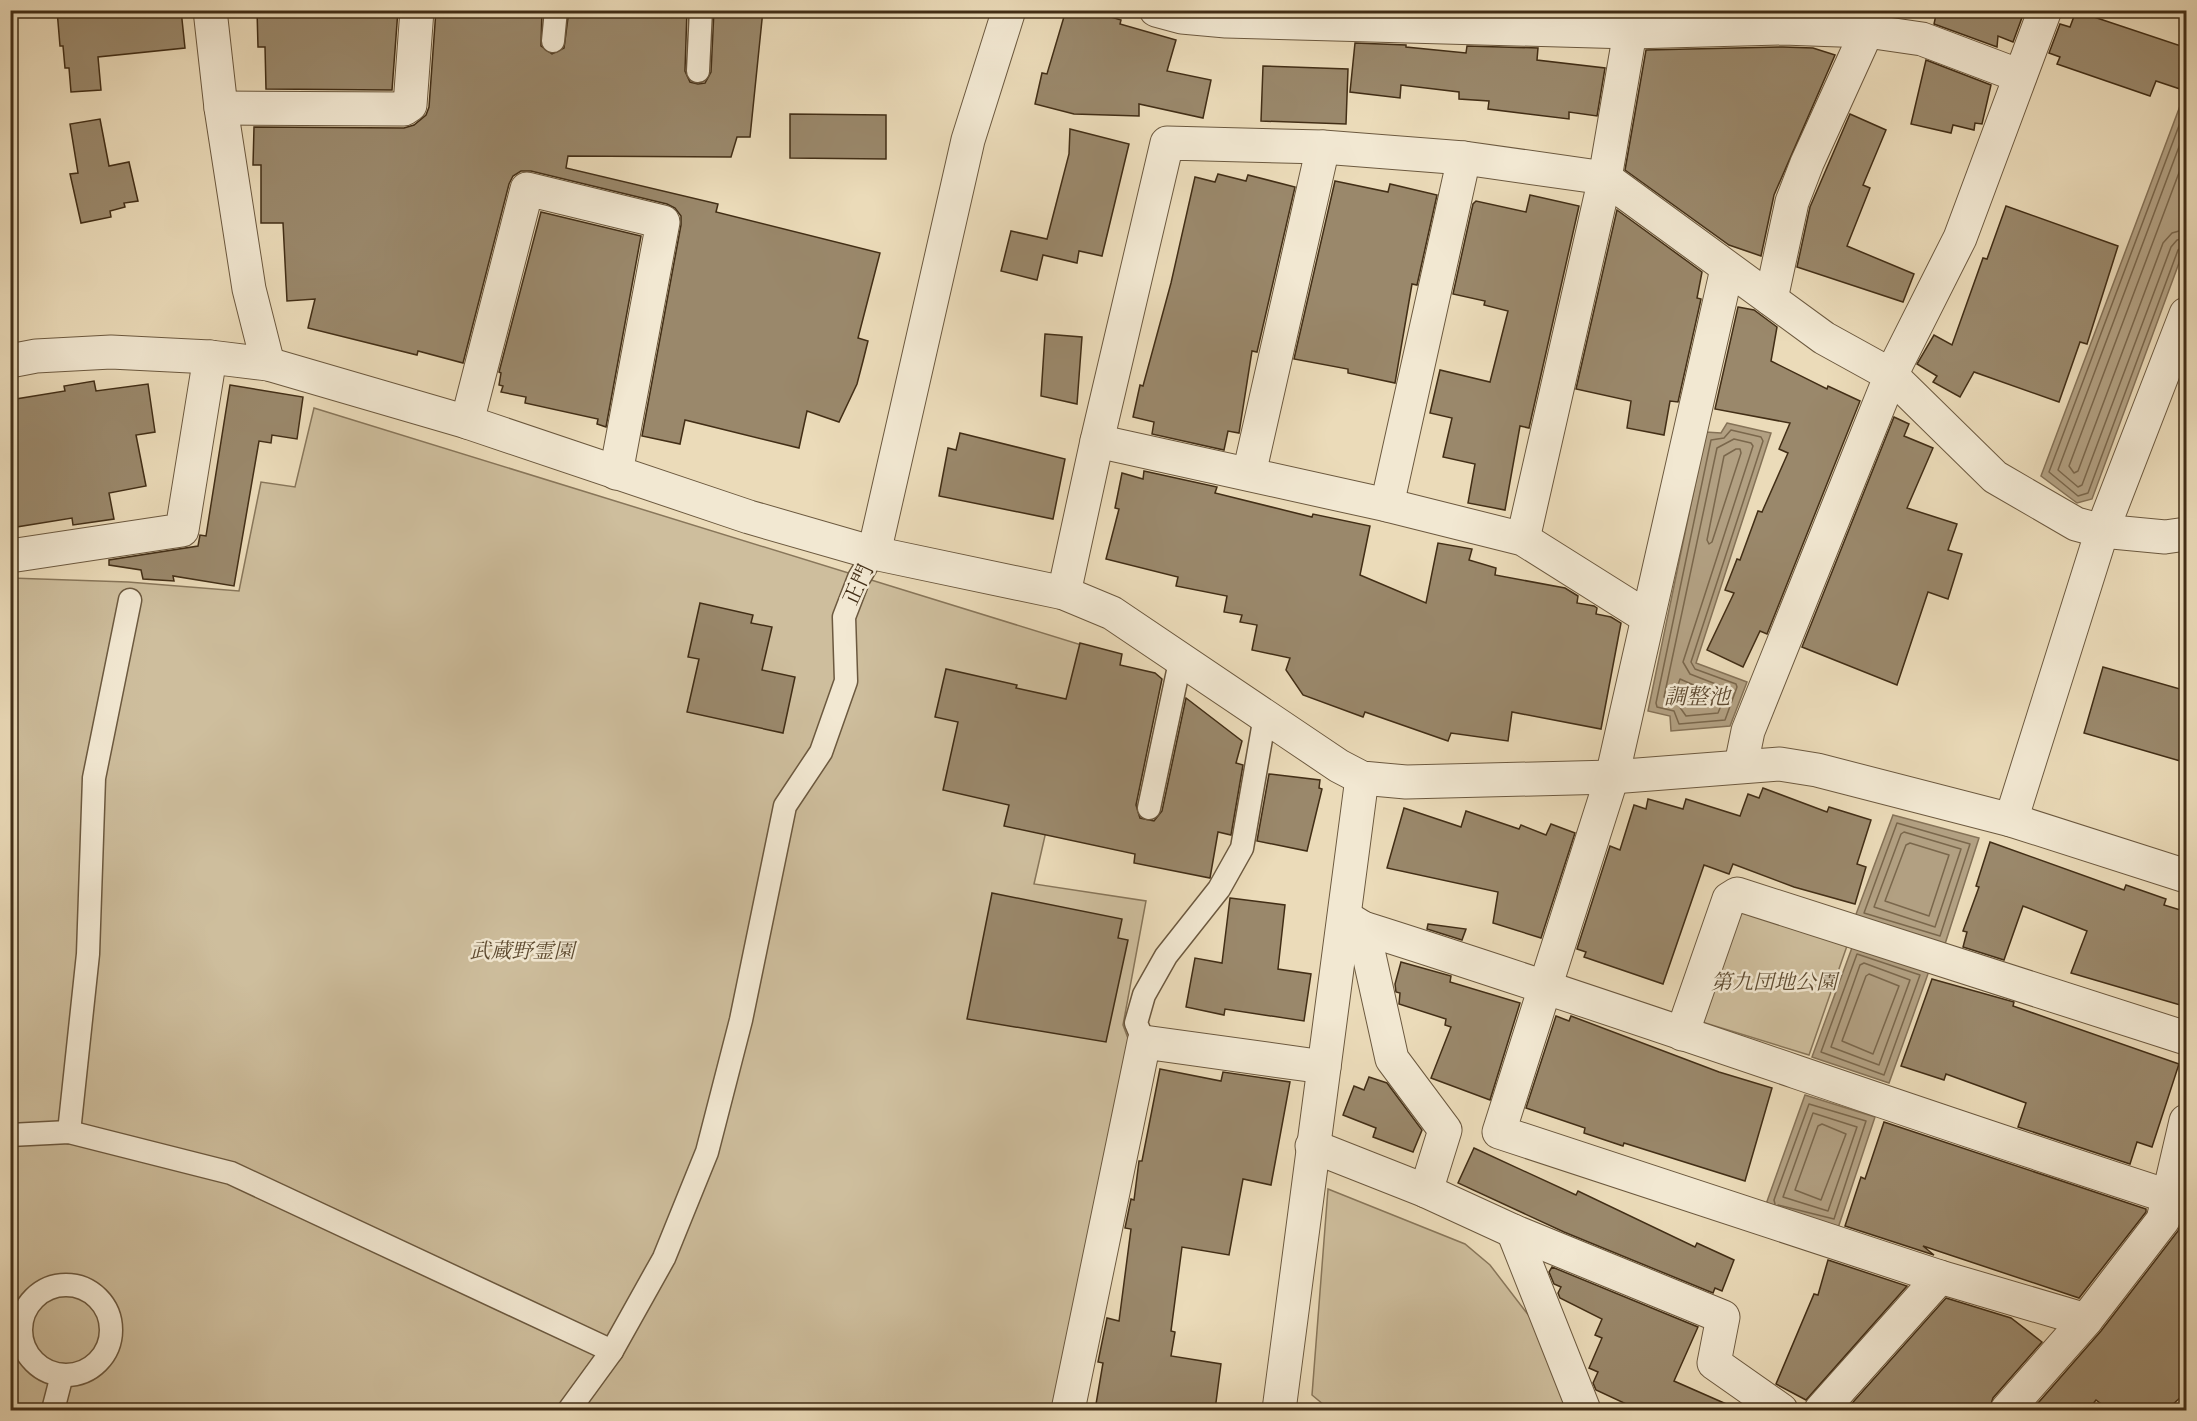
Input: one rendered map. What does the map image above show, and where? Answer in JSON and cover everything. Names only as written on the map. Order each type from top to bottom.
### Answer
[{"type":"street","points":[[210,10],[221,108],[249,289],[267,364]]},
{"type":"street","points":[[221,108],[404,109],[410,105],[417,10]]},
{"type":"street","points":[[874,553],[968,140],[1009,10]]},
{"type":"street","points":[[1156,10],[1182,17],[1226,21],[1634,21],[1867,31],[1922,39],[2020,76]]},
{"type":"street","points":[[1741,765],[1748,731],[1891,375],[1960,238],[2045,10]]},
{"type":"street","points":[[1523,539],[1605,178],[1634,21]]},
{"type":"street","points":[[1771,299],[1792,202],[1807,163],[1867,31]]},
{"type":"street","points":[[1065,593],[1097,441],[1167,143],[1323,147],[1464,158],[1605,178],[1824,338],[1891,375],[1995,477],[2076,524],[2102,531],[2165,537],[2187,534]]},
{"type":"street","points":[[1249,474],[1323,147]]},
{"type":"street","points":[[1387,505],[1464,158]]},
{"type":"street","points":[[467,422],[527,189],[663,222],[616,473]]},
{"type":"street","points":[[1728,269],[1612,777],[1500,1132],[1940,1277],[2086,1320]]},
{"type":"street","points":[[2011,820],[2102,531],[2187,314]]},
{"type":"street","points":[[10,361],[36,356],[111,352],[210,357],[267,364],[467,422],[749,517],[874,553],[1065,593],[1112,613],[1181,657],[1339,766],[1362,778],[1406,782],[1612,777],[1741,765],[1780,764],[1817,770],[2011,820],[2187,876]]},
{"type":"street","points":[[10,556],[182,530],[210,357]]},
{"type":"street","points":[[1097,441],[1387,505],[1523,539],[1647,617]]},
{"type":"street","points":[[1279,1410],[1324,1067],[1354,922],[1362,778]]},
{"type":"street","points":[[1682,1035],[1729,898],[1737,894],[2187,1038]]},
{"type":"street","points":[[1354,922],[1682,1035],[2177,1199]]},
{"type":"street","points":[[1354,922],[1392,1059],[1445,1130],[1426,1191]]},
{"type":"street","points":[[1068,1410],[1144,1042],[1324,1067]]},
{"type":"street","points":[[2007,1410],[2086,1320],[2177,1199],[2187,1121]]},
{"type":"street","points":[[1312,1146],[1426,1191],[1513,1231],[1723,1317],[1714,1363],[1781,1410]]},
{"type":"street","points":[[1513,1231],[1584,1410]]},
{"type":"street","points":[[1821,1410],[1940,1277]]},
{"type":"lane","points":[[553,40],[556,10]]},
{"type":"lane","points":[[698,71],[701,10]]},
{"type":"lane","name":"正門","points":[[612,1351],[664,1258],[706,1152],[741,1020],[785,806],[822,752],[846,681],[844,617],[859,578],[874,553]]},
{"type":"lane","points":[[69,1132],[88,954],[94,778],[130,600]]},
{"type":"lane","points":[[1149,808],[1181,657]]},
{"type":"lane","points":[[1144,1042],[1136,1023],[1144,995],[1166,956],[1219,889],[1242,848],[1265,716]]},
{"type":"lane","points":[[10,1135],[69,1132],[231,1173],[612,1351],[569,1410]]},
{"type":"lane","points":[[61,1285],[76,1286],[90,1292],[101,1301],[108,1315],[111,1329],[109,1344],[102,1358],[92,1368],[77,1374],[62,1375],[48,1372],[36,1364],[26,1352],[21,1338],[21,1323],[26,1309],[40,1293],[61,1285]]},
{"type":"lane","points":[[53,1410],[62,1375]]},
{"type":"green space","name":"武蔵野霊園","points":[[314,408],[1088,647],[1034,884],[1146,901],[1123,1025],[1132,1049],[1056,1410],[11,1410],[11,578],[128,582],[239,591],[261,482],[295,487]]},
{"type":"green space","name":"第九団地公園","points":[[1739,908],[1848,943],[1809,1055],[1702,1022]]},
{"type":"green space","points":[[1328,1189],[1465,1244],[1490,1265],[1536,1325],[1574,1410],[1330,1410],[1312,1395]]},
{"type":"water","points":[[2186,90],[2186,244],[2092,499],[2077,503],[2041,476]]},
{"type":"water","name":"調整池","points":[[1727,423],[1771,433],[1696,663],[1747,682],[1730,726],[1671,731],[1670,716],[1648,711],[1706,432],[1721,433]]},
{"type":"water","points":[[1893,815],[1979,838],[1945,944],[1855,917]]},
{"type":"water","points":[[1853,945],[1929,971],[1889,1083],[1812,1057]]},
{"type":"water","points":[[1805,1095],[1875,1117],[1838,1228],[1765,1207]]},
{"type":"building","points":[[57,10],[181,10],[185,48],[98,57],[101,90],[71,92],[69,68],[65,68],[63,46],[60,46]]},
{"type":"building","points":[[257,10],[398,10],[392,90],[266,89],[265,47],[258,47]]},
{"type":"building","points":[[436,10],[542,10],[541,46],[552,54],[564,48],[569,10],[687,10],[685,71],[690,82],[698,84],[705,83],[711,72],[714,10],[763,10],[750,137],[737,137],[731,157],[568,156],[566,168],[718,204],[716,212],[880,253],[858,338],[868,341],[857,384],[839,422],[807,411],[799,448],[685,420],[680,444],[642,436],[681,216],[675,208],[667,204],[531,171],[521,171],[513,176],[509,184],[463,363],[418,351],[417,355],[308,328],[315,299],[287,301],[283,223],[261,223],[261,165],[253,165],[254,127],[404,128],[414,125],[426,115],[429,107]]},
{"type":"building","points":[[1066,10],[1088,10],[1121,20],[1120,24],[1176,40],[1167,71],[1211,80],[1203,118],[1139,104],[1139,116],[1074,114],[1035,104],[1042,73],[1047,74]]},
{"type":"building","points":[[1937,10],[2020,10],[2024,12],[2013,42],[1998,36],[1997,47],[1934,24]]},
{"type":"building","points":[[2076,11],[2187,48],[2187,69],[2180,89],[2156,81],[2150,96],[2057,64],[2060,57],[2049,53],[2060,24],[2070,27]]},
{"type":"building","points":[[1355,43],[1406,45],[1406,47],[1466,53],[1467,46],[1538,48],[1537,60],[1605,68],[1597,116],[1569,112],[1569,119],[1488,109],[1489,101],[1459,99],[1459,92],[1401,85],[1400,98],[1350,92]]},
{"type":"building","points":[[1813,48],[1835,55],[1774,195],[1761,256],[1729,245],[1625,170],[1646,50]]},
{"type":"building","points":[[1926,60],[1991,85],[1982,124],[1975,123],[1974,130],[1953,125],[1951,133],[1911,124]]},
{"type":"building","points":[[1263,66],[1348,69],[1346,124],[1261,121]]},
{"type":"building","points":[[790,114],[886,115],[886,159],[790,158]]},
{"type":"building","points":[[1850,114],[1886,130],[1863,185],[1870,188],[1847,246],[1914,274],[1903,302],[1797,267],[1810,207]]},
{"type":"building","points":[[100,119],[109,166],[129,162],[138,201],[124,203],[125,207],[110,211],[111,217],[81,223],[70,174],[78,173],[70,124]]},
{"type":"building","points":[[1070,129],[1129,144],[1102,256],[1079,251],[1077,263],[1043,255],[1037,280],[1001,271],[1011,231],[1047,239],[1069,154]]},
{"type":"building","points":[[1218,174],[1246,181],[1248,175],[1295,187],[1257,352],[1252,351],[1239,433],[1228,431],[1224,450],[1152,434],[1154,422],[1133,417],[1140,385],[1143,386],[1171,283],[1195,177],[1215,182]]},
{"type":"building","points":[[1335,181],[1388,192],[1390,184],[1437,195],[1417,285],[1412,284],[1395,383],[1348,373],[1348,369],[1294,359]]},
{"type":"building","points":[[1530,195],[1579,206],[1529,428],[1520,426],[1505,510],[1468,503],[1475,464],[1443,457],[1452,418],[1430,413],[1440,370],[1490,382],[1508,311],[1484,305],[1485,301],[1453,294],[1473,204],[1476,201],[1526,212]]},
{"type":"building","points":[[2006,206],[2118,246],[2087,344],[2080,342],[2059,402],[1974,372],[1960,397],[1933,382],[1937,376],[1917,364],[1934,335],[1952,345],[1983,258],[1987,259]]},
{"type":"building","points":[[1617,210],[1702,272],[1697,298],[1701,299],[1678,402],[1670,401],[1664,435],[1627,428],[1631,401],[1576,389]]},
{"type":"building","points":[[541,212],[641,236],[606,427],[597,424],[598,419],[525,403],[526,397],[501,392],[503,386],[499,385],[501,373],[499,372]]},
{"type":"building","points":[[1738,307],[1754,310],[1777,327],[1771,361],[1827,389],[1828,386],[1860,401],[1767,634],[1760,631],[1743,667],[1707,650],[1734,593],[1725,590],[1737,559],[1740,560],[1758,511],[1762,512],[1788,453],[1779,449],[1790,423],[1715,409]]},
{"type":"building","points":[[1045,334],[1082,337],[1077,404],[1041,396]]},
{"type":"building","points":[[94,381],[96,391],[148,384],[155,432],[136,435],[146,486],[109,493],[114,519],[73,525],[72,518],[10,528],[10,400],[65,391],[64,386]]},
{"type":"building","points":[[230,385],[303,397],[297,439],[272,435],[271,443],[259,441],[234,586],[173,576],[174,581],[143,579],[141,570],[109,565],[109,560],[198,546],[200,535],[206,536]]},
{"type":"building","points":[[1894,417],[1909,424],[1904,436],[1933,448],[1907,508],[1957,524],[1948,550],[1962,554],[1948,599],[1928,592],[1897,685],[1802,647]]},
{"type":"building","points":[[960,433],[1065,459],[1053,519],[939,496],[948,448],[956,450]]},
{"type":"building","points":[[1144,471],[1217,487],[1215,493],[1312,517],[1313,514],[1370,526],[1360,575],[1426,603],[1438,543],[1472,549],[1469,560],[1496,568],[1495,575],[1565,588],[1578,596],[1577,603],[1594,606],[1597,608],[1596,614],[1611,617],[1621,623],[1601,729],[1512,712],[1508,741],[1451,733],[1448,741],[1365,712],[1363,717],[1303,695],[1286,670],[1290,658],[1252,650],[1257,625],[1240,622],[1242,615],[1224,612],[1227,596],[1176,586],[1178,577],[1106,559],[1119,509],[1115,508],[1122,473],[1143,479]]},
{"type":"building","points":[[700,603],[753,615],[751,623],[772,627],[762,670],[795,677],[783,733],[687,712],[699,659],[688,657]]},
{"type":"building","points":[[1080,643],[1122,654],[1120,665],[1155,673],[1162,679],[1136,805],[1140,818],[1154,821],[1162,811],[1186,698],[1242,741],[1236,763],[1243,765],[1231,835],[1218,832],[1210,878],[1134,863],[1135,854],[1004,826],[1009,805],[943,790],[958,722],[935,717],[946,669],[1066,699]]},
{"type":"building","points":[[2103,667],[2187,691],[2187,763],[2084,733]]},
{"type":"building","points":[[1269,774],[1320,780],[1319,788],[1322,789],[1307,851],[1257,841]]},
{"type":"building","points":[[1763,788],[1827,812],[1829,807],[1871,820],[1857,864],[1866,867],[1855,904],[1794,887],[1733,864],[1729,874],[1704,865],[1663,984],[1584,957],[1586,952],[1577,949],[1610,846],[1620,850],[1634,805],[1646,809],[1648,799],[1683,809],[1686,799],[1740,816],[1748,794],[1759,798]]},
{"type":"building","points":[[1404,808],[1461,827],[1466,811],[1519,829],[1521,825],[1546,835],[1551,824],[1575,833],[1541,938],[1493,923],[1498,892],[1387,868]]},
{"type":"building","points":[[1990,842],[2124,890],[2126,885],[2166,899],[2164,905],[2187,912],[2187,1007],[2071,973],[2087,931],[2023,906],[2004,960],[1963,947],[1967,932],[1963,931],[1979,887],[1976,886]]},
{"type":"building","points":[[992,893],[1122,919],[1118,938],[1128,940],[1106,1042],[967,1019]]},
{"type":"building","points":[[1230,898],[1285,905],[1278,969],[1311,974],[1304,1021],[1225,1009],[1224,1015],[1186,1007],[1195,958],[1222,963]]},
{"type":"building","points":[[1428,924],[1466,929],[1462,940],[1427,929]]},
{"type":"building","points":[[1401,962],[1451,976],[1450,982],[1520,1003],[1490,1100],[1431,1078],[1451,1027],[1445,1025],[1446,1019],[1399,1004],[1400,993],[1396,992],[1395,984]]},
{"type":"building","points":[[1932,979],[2014,1002],[2013,1006],[2179,1064],[2152,1147],[2137,1142],[2130,1164],[2018,1127],[2026,1103],[1946,1074],[1944,1080],[1901,1066]]},
{"type":"building","points":[[1556,1016],[1569,1021],[1571,1016],[1719,1072],[1772,1088],[1745,1181],[1624,1143],[1623,1146],[1584,1133],[1585,1128],[1526,1108]]},
{"type":"building","points":[[1160,1069],[1221,1081],[1223,1072],[1290,1082],[1271,1185],[1243,1179],[1229,1255],[1182,1247],[1171,1331],[1175,1332],[1171,1356],[1221,1364],[1215,1410],[1095,1410],[1103,1363],[1098,1362],[1107,1318],[1119,1321],[1131,1229],[1125,1228],[1131,1199],[1134,1200],[1139,1161],[1142,1161]]},
{"type":"building","points":[[1369,1077],[1387,1083],[1422,1130],[1413,1152],[1373,1137],[1376,1128],[1343,1115],[1354,1086],[1364,1090]]},
{"type":"building","points":[[1884,1122],[2146,1209],[2146,1212],[2079,1298],[1923,1246],[1934,1255],[1845,1226],[1861,1177],[1865,1179]]},
{"type":"building","points":[[1474,1148],[1576,1195],[1578,1191],[1695,1247],[1697,1243],[1734,1260],[1722,1291],[1715,1288],[1713,1293],[1564,1232],[1458,1183]]},
{"type":"building","points":[[2182,1220],[2187,1222],[2187,1391],[2167,1410],[2109,1410],[2096,1400],[2088,1410],[2032,1410],[2101,1331],[2178,1231]]},
{"type":"building","points":[[1828,1260],[1907,1286],[1806,1400],[1776,1384],[1814,1294],[1818,1295]]},
{"type":"building","points":[[1552,1267],[1698,1327],[1674,1381],[1740,1410],[1639,1410],[1596,1390],[1593,1383],[1598,1372],[1589,1368],[1602,1338],[1595,1335],[1602,1319],[1560,1298],[1558,1293],[1561,1287],[1554,1284],[1549,1272]]},
{"type":"building","points":[[1946,1298],[2011,1318],[2042,1342],[1993,1398],[1989,1410],[1846,1410]]}]
